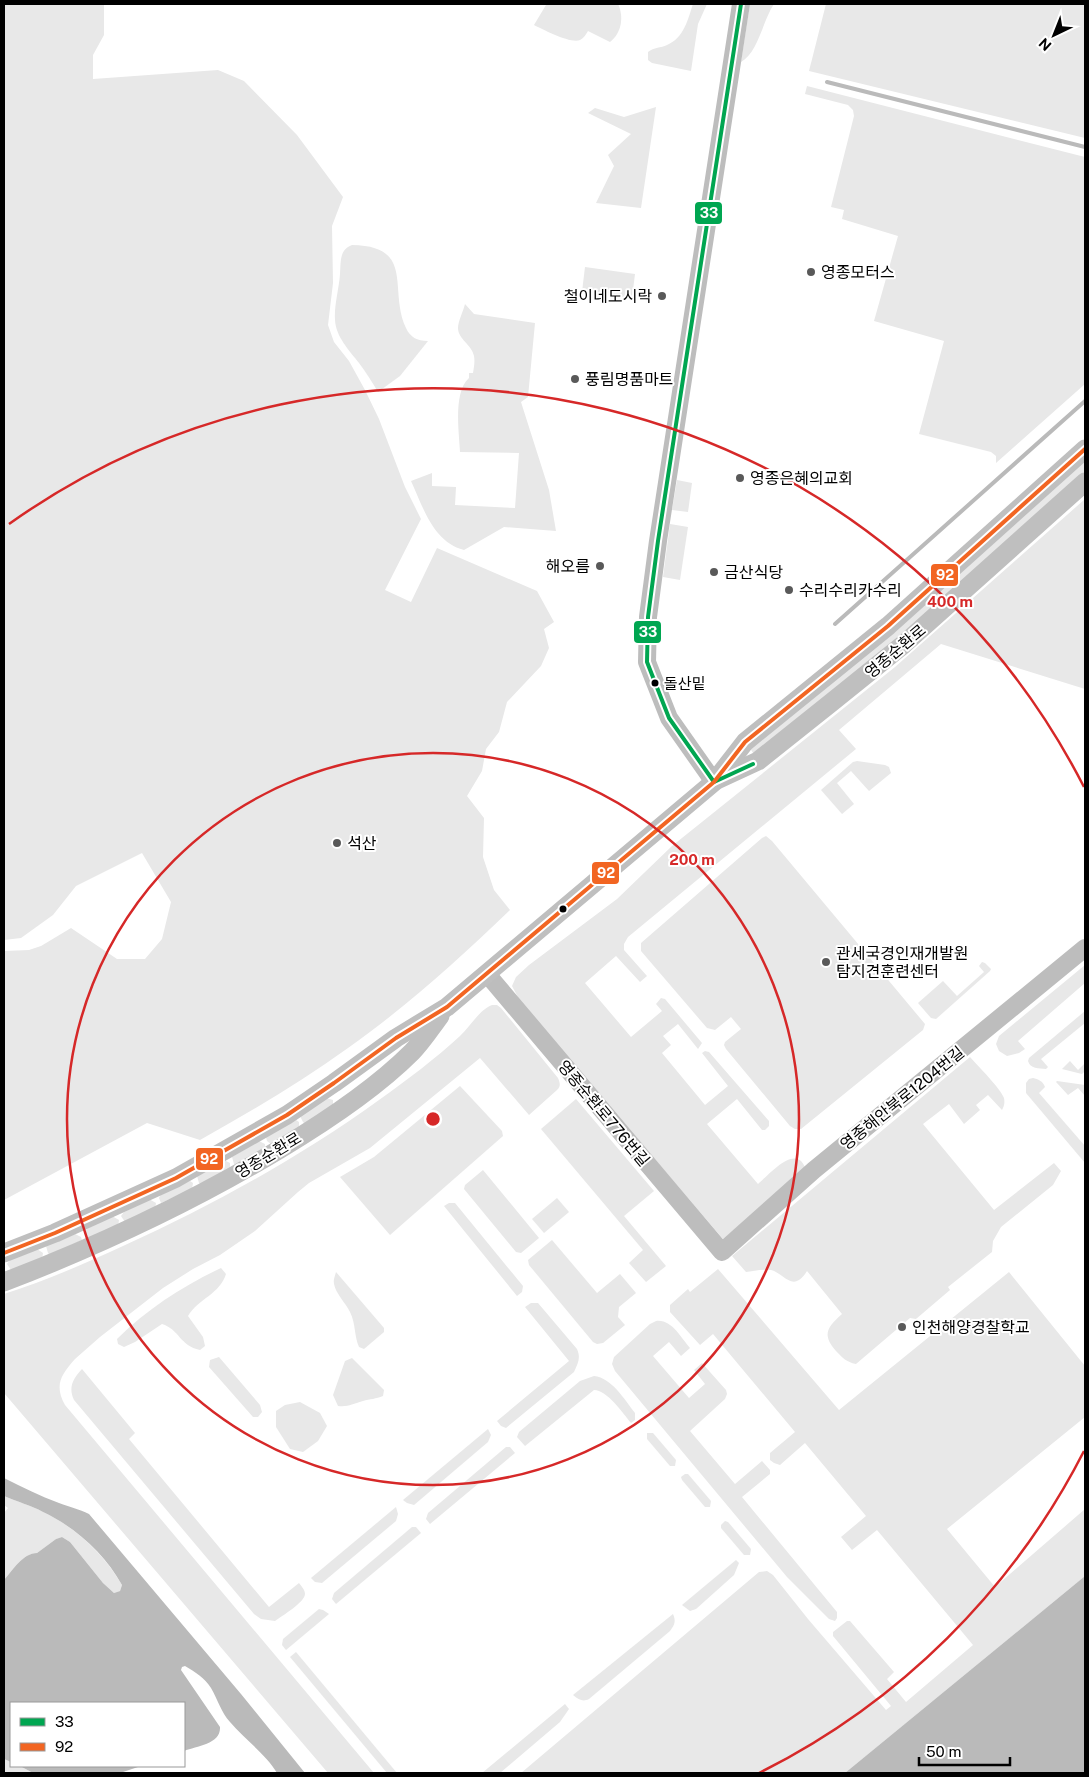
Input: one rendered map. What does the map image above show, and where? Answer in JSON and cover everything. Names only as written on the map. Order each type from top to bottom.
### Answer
[{"type":"main road","name":"영종순환로","points":[[4,1253],[115,1207],[184,1173],[287,1114],[396,1038],[447,1008],[714,782],[745,742],[888,626],[1085,449]]},
{"type":"main road","name":"영종순환로","points":[[714,782],[758,762],[904,644],[1085,482]]},
{"type":"main road","name":"영종순환로","points":[[4,1282],[95,1246],[148,1221],[228,1179],[294,1140],[325,1120],[390,1072],[413,1052],[447,1008]]},
{"type":"street","points":[[714,782],[669,718],[649,668],[646,652],[648,617],[658,542],[741,4]]},
{"type":"street","name":"영종해안북로1204번길","points":[[722,1252],[814,1170],[1085,948]]},
{"type":"street","name":"영종순환로776번길","points":[[487,974],[722,1252]]},
{"type":"shaded area","points":[[4,4],[104,4],[104,35],[93,55],[93,79],[218,70],[244,81],[297,135],[343,197],[332,226],[333,283],[328,325],[334,342],[349,361],[379,419],[405,487],[421,519],[385,590],[411,602],[437,548],[537,591],[554,622],[544,629],[549,648],[541,666],[507,702],[499,732],[486,749],[482,771],[467,796],[484,818],[483,857],[494,890],[510,910],[432,982],[391,1016],[330,1061],[256,1108],[200,1140],[147,1123],[4,1200],[4,951],[29,950],[41,946],[71,928],[117,959],[145,959],[162,939],[171,902],[142,853],[76,886],[53,915],[21,938],[4,940]]},
{"type":"shaded area","points":[[544,4],[618,4],[621,24],[617,34],[610,42],[588,31],[580,40],[570,40],[534,25],[546,5]]},
{"type":"shaded area","points":[[693,4],[707,4],[698,24],[691,71],[652,63],[648,60],[648,52],[667,45],[678,38]]},
{"type":"shaded area","points":[[750,4],[774,4],[756,44],[747,58],[741,62]]},
{"type":"shaded area","points":[[826,4],[1085,4],[1085,138],[809,71]]},
{"type":"shaded area","points":[[807,86],[1085,157],[1085,384],[996,463],[996,456],[991,452],[919,434],[944,341],[874,321],[898,236],[842,219],[844,210],[831,207],[854,116],[853,110],[848,105],[805,94]]},
{"type":"shaded area","points":[[656,107],[641,208],[596,203],[614,166],[608,155],[631,134],[588,113],[595,108],[624,117]]},
{"type":"shaded area","points":[[352,245],[372,247],[385,253],[392,262],[396,273],[401,314],[406,328],[414,338],[428,341],[400,376],[378,392],[344,343],[336,326],[335,309],[342,257],[345,250]]},
{"type":"shaded area","points":[[585,267],[635,274],[632,298],[582,292]]},
{"type":"shaded area","points":[[465,304],[474,314],[535,323],[528,397],[521,402],[549,490],[556,531],[504,527],[464,550],[444,540],[437,532],[430,522],[411,481],[432,473],[432,486],[456,487],[455,505],[515,508],[519,453],[460,452],[459,402],[464,384],[469,378],[469,373],[473,373],[474,362],[473,352],[463,339],[458,328]]},
{"type":"shaded area","points":[[1085,456],[1085,474],[1002,549],[760,753],[753,753],[750,748]]},
{"type":"shaded area","points":[[677,480],[692,483],[688,512],[672,510]]},
{"type":"shaded area","points":[[1085,499],[1085,689],[941,644],[839,730],[856,749],[628,937],[624,944],[624,950],[647,976],[640,982],[616,956],[585,983],[631,1037],[662,1011],[656,1004],[661,998],[665,999],[702,1043],[698,1049],[678,1024],[663,1036],[671,1045],[662,1053],[705,1105],[728,1086],[702,1053],[705,1051],[709,1052],[769,1121],[769,1126],[762,1130],[737,1099],[707,1124],[758,1184],[776,1168],[790,1159],[802,1162],[806,1170],[723,1239],[520,1001],[512,986],[516,977],[529,965],[617,899],[672,846],[895,667]]},
{"type":"shaded area","points":[[670,524],[688,527],[680,580],[663,577]]},
{"type":"shaded area","points":[[853,762],[885,765],[889,767],[891,773],[869,791],[851,771],[837,783],[854,804],[842,814],[821,790]]},
{"type":"shaded area","points":[[766,836],[925,1024],[923,1030],[801,1129],[795,1129],[790,1126],[726,1049],[725,1042],[741,1029],[731,1017],[715,1030],[707,1028],[641,951],[641,943]]},
{"type":"shaded area","points":[[982,962],[991,969],[990,971],[936,1019],[931,1018],[918,1003],[943,981],[957,996],[984,972],[979,966]]},
{"type":"shaded area","points":[[1085,965],[1085,983],[1018,1041],[1025,1049],[1019,1053],[1007,1056],[999,1051],[996,1044],[999,1036]]},
{"type":"shaded area","points":[[497,1005],[501,1008],[558,1078],[560,1086],[557,1090],[529,1115],[480,1058],[370,1148],[309,1183],[255,1231],[220,1255],[163,1288],[75,1359],[61,1380],[60,1392],[65,1405],[374,1773],[328,1773],[4,1393],[4,1294],[34,1284],[108,1253],[190,1214],[255,1179],[318,1141],[379,1100],[431,1061],[464,1032],[487,1007]]},
{"type":"shaded area","points":[[1085,1011],[1085,1023],[1041,1059],[1048,1067],[1046,1069],[1035,1068],[1029,1064],[1029,1058]]},
{"type":"shaded area","points":[[970,1057],[1002,1094],[1004,1106],[1002,1110],[988,1095],[976,1105],[980,1110],[964,1124],[949,1104],[923,1124],[994,1210],[1054,1163],[1061,1171],[1053,1185],[1001,1227],[993,1241],[992,1252],[948,1287],[950,1290],[916,1319],[910,1318],[856,1364],[850,1362],[843,1358],[831,1345],[828,1335],[830,1327],[842,1314],[807,1271],[802,1278],[793,1282],[771,1270],[746,1272],[732,1256]]},
{"type":"shaded area","points":[[1070,1061],[1078,1070],[1085,1063],[1085,1071],[1082,1074],[1062,1069]]},
{"type":"shaded area","points":[[1033,1078],[1043,1083],[1045,1087],[1039,1093],[1085,1146],[1085,1163],[1026,1093],[1026,1083],[1029,1079]]},
{"type":"shaded area","points":[[1057,1081],[1085,1085],[1085,1096],[1078,1088],[1068,1095]]},
{"type":"shaded area","points":[[460,1086],[502,1131],[503,1136],[390,1235],[340,1177],[374,1157]]},
{"type":"shaded area","points":[[326,1098],[333,1100],[333,1106],[305,1124],[300,1116]]},
{"type":"shaded area","points":[[576,1099],[654,1191],[624,1216],[666,1266],[646,1282],[629,1263],[643,1250],[541,1129]]},
{"type":"shaded area","points":[[296,1120],[299,1122],[299,1128],[271,1144],[267,1141],[266,1137]]},
{"type":"shaded area","points":[[259,1141],[265,1144],[265,1149],[236,1165],[234,1164],[232,1157]]},
{"type":"shaded area","points":[[224,1160],[230,1163],[230,1169],[201,1184],[199,1183],[197,1176]]},
{"type":"shaded area","points":[[483,1170],[539,1238],[521,1253],[516,1252],[464,1189],[465,1185]]},
{"type":"shaded area","points":[[190,1181],[193,1183],[192,1189],[161,1203],[159,1198],[161,1194]]},
{"type":"shaded area","points":[[557,1198],[569,1212],[544,1233],[532,1219]]},
{"type":"shaded area","points":[[149,1199],[156,1203],[155,1209],[125,1222],[121,1216],[124,1212]]},
{"type":"shaded area","points":[[449,1203],[455,1203],[523,1286],[522,1292],[517,1296],[444,1206]]},
{"type":"shaded area","points":[[112,1216],[119,1220],[118,1226],[88,1239],[84,1233],[87,1229]]},
{"type":"shaded area","points":[[75,1234],[81,1237],[82,1240],[50,1255],[48,1253],[46,1246]]},
{"type":"shaded area","points":[[552,1240],[597,1293],[620,1274],[636,1293],[619,1307],[618,1317],[625,1325],[603,1343],[597,1344],[593,1342],[529,1265],[528,1260]]},
{"type":"shaded area","points":[[37,1249],[43,1253],[42,1259],[11,1270],[7,1264],[10,1260]]},
{"type":"shaded area","points":[[221,1268],[226,1274],[219,1287],[197,1305],[188,1316],[203,1337],[205,1346],[200,1350],[188,1345],[168,1326],[162,1324],[124,1347],[118,1344],[117,1339],[153,1308],[179,1290]]},
{"type":"shaded area","points":[[718,1269],[839,1410],[1009,1272],[1085,1366],[1085,1417],[947,1529],[995,1587],[1085,1509],[1085,1576],[845,1773],[521,1773],[759,1572],[767,1571],[773,1575],[886,1710],[891,1706],[833,1636],[833,1632],[847,1621],[850,1621],[894,1672],[887,1679],[906,1702],[973,1645],[877,1530],[852,1550],[841,1537],[866,1516],[805,1443],[780,1465],[770,1460],[770,1453],[795,1432],[713,1334],[700,1345],[670,1312],[670,1305],[688,1289],[690,1292]]},
{"type":"shaded area","points":[[336,1272],[384,1328],[384,1332],[364,1349],[359,1347],[352,1316],[335,1288]]},
{"type":"shaded area","points":[[531,1303],[538,1303],[577,1349],[578,1360],[574,1372],[506,1428],[497,1421],[569,1361],[525,1307]]},
{"type":"shaded area","points":[[662,1321],[671,1326],[690,1348],[681,1356],[669,1342],[653,1356],[689,1398],[705,1384],[694,1370],[702,1363],[726,1390],[725,1399],[690,1431],[735,1484],[762,1461],[770,1470],[770,1474],[742,1497],[837,1612],[835,1621],[829,1619],[787,1577],[615,1371],[612,1364],[614,1357],[650,1324]]},
{"type":"shaded area","points":[[219,1357],[260,1405],[262,1412],[258,1417],[253,1417],[209,1367],[210,1360]]},
{"type":"shaded area","points":[[352,1358],[384,1390],[383,1396],[348,1406],[338,1406],[333,1395],[345,1361]]},
{"type":"shaded area","points":[[82,1369],[135,1433],[129,1439],[269,1607],[299,1583],[305,1594],[297,1605],[275,1621],[261,1619],[254,1614],[74,1400],[71,1391],[72,1383]]},
{"type":"shaded area","points":[[594,1376],[606,1381],[617,1390],[635,1413],[635,1420],[631,1423],[609,1398],[594,1390],[525,1446],[517,1437],[519,1432],[580,1381]]},
{"type":"shaded area","points":[[300,1402],[320,1413],[327,1426],[318,1441],[303,1452],[290,1449],[276,1427],[276,1411],[285,1405]]},
{"type":"shaded area","points":[[488,1429],[491,1435],[488,1442],[414,1505],[403,1500]]},
{"type":"shaded area","points":[[647,1433],[653,1433],[676,1460],[675,1466],[670,1466],[647,1439]]},
{"type":"shaded area","points":[[506,1447],[510,1447],[515,1453],[430,1524],[426,1519],[428,1513]]},
{"type":"shaded area","points":[[688,1474],[711,1501],[710,1507],[705,1507],[682,1480],[681,1477]]},
{"type":"shaded area","points":[[4,1478],[59,1503],[89,1514],[305,1773],[277,1773],[267,1759],[227,1718],[206,1681],[185,1666],[181,1670],[220,1727],[217,1737],[207,1744],[185,1751],[185,1702],[10,1702],[10,1762],[4,1759],[4,1580],[27,1556],[37,1553],[56,1539],[62,1537],[70,1542],[103,1583],[114,1593],[120,1591],[122,1585],[98,1552],[78,1534],[55,1518],[4,1496]]},
{"type":"shaded area","points":[[4,1496],[55,1518],[88,1542],[115,1574],[122,1585],[120,1591],[114,1593],[103,1583],[70,1542],[62,1537],[56,1539],[37,1553],[27,1556],[4,1580],[4,1513],[8,1508],[4,1505]]},
{"type":"shaded area","points":[[396,1507],[398,1514],[396,1521],[322,1583],[315,1582],[311,1578]]},
{"type":"shaded area","points":[[725,1521],[728,1522],[751,1549],[750,1555],[744,1555],[721,1528]]},
{"type":"shaded area","points":[[412,1527],[416,1527],[421,1533],[336,1604],[332,1599],[334,1593]]},
{"type":"shaded area","points":[[736,1560],[739,1563],[734,1575],[696,1609],[690,1611],[682,1605]]},
{"type":"shaded area","points":[[1085,1576],[1085,1773],[845,1773]]},
{"type":"shaded area","points":[[319,1609],[329,1614],[286,1650],[282,1645],[283,1639]]},
{"type":"shaded area","points":[[673,1614],[674,1622],[670,1631],[589,1699],[581,1700],[573,1695]]},
{"type":"shaded area","points":[[296,1652],[397,1773],[387,1773],[290,1657]]},
{"type":"shaded area","points":[[565,1704],[569,1709],[560,1722],[500,1773],[482,1773]]},
{"type":"shaded area","points":[[4,1759],[10,1762],[10,1767],[22,1767],[33,1773],[4,1773]]},
{"type":"shaded area","points":[[22,1767],[138,1767],[120,1773],[33,1773]]},
{"type":"waterway","points":[[827,82],[1085,147]]},
{"type":"waterway","points":[[835,624],[1085,401]]},
{"type":"transit line","name":"33","points":[[741,4],[658,541],[648,617],[647,662],[669,718],[714,782],[753,764]]},
{"type":"transit line","name":"92","points":[[4,1253],[55,1233],[176,1178],[287,1115],[396,1038],[447,1007],[714,782],[745,742],[888,626],[1085,449]]},
{"type":"place","name":"영종모터스","points":[[811,272]]},
{"type":"place","name":"철이네도시락","points":[[662,296]]},
{"type":"place","name":"풍림명품마트","points":[[575,379]]},
{"type":"place","name":"영종은혜의교회","points":[[740,478]]},
{"type":"place","name":"해오름","points":[[600,566]]},
{"type":"place","name":"금산식당","points":[[714,572]]},
{"type":"place","name":"수리수리카수리","points":[[789,590]]},
{"type":"place","name":"돌산밑","points":[[655,683]]},
{"type":"place","name":"석산","points":[[337,843]]},
{"type":"place","name":"관세국경인재개발원 탐지견훈련센터","points":[[826,962]]},
{"type":"place","name":"인천해양경찰학교","points":[[902,1327]]}]
